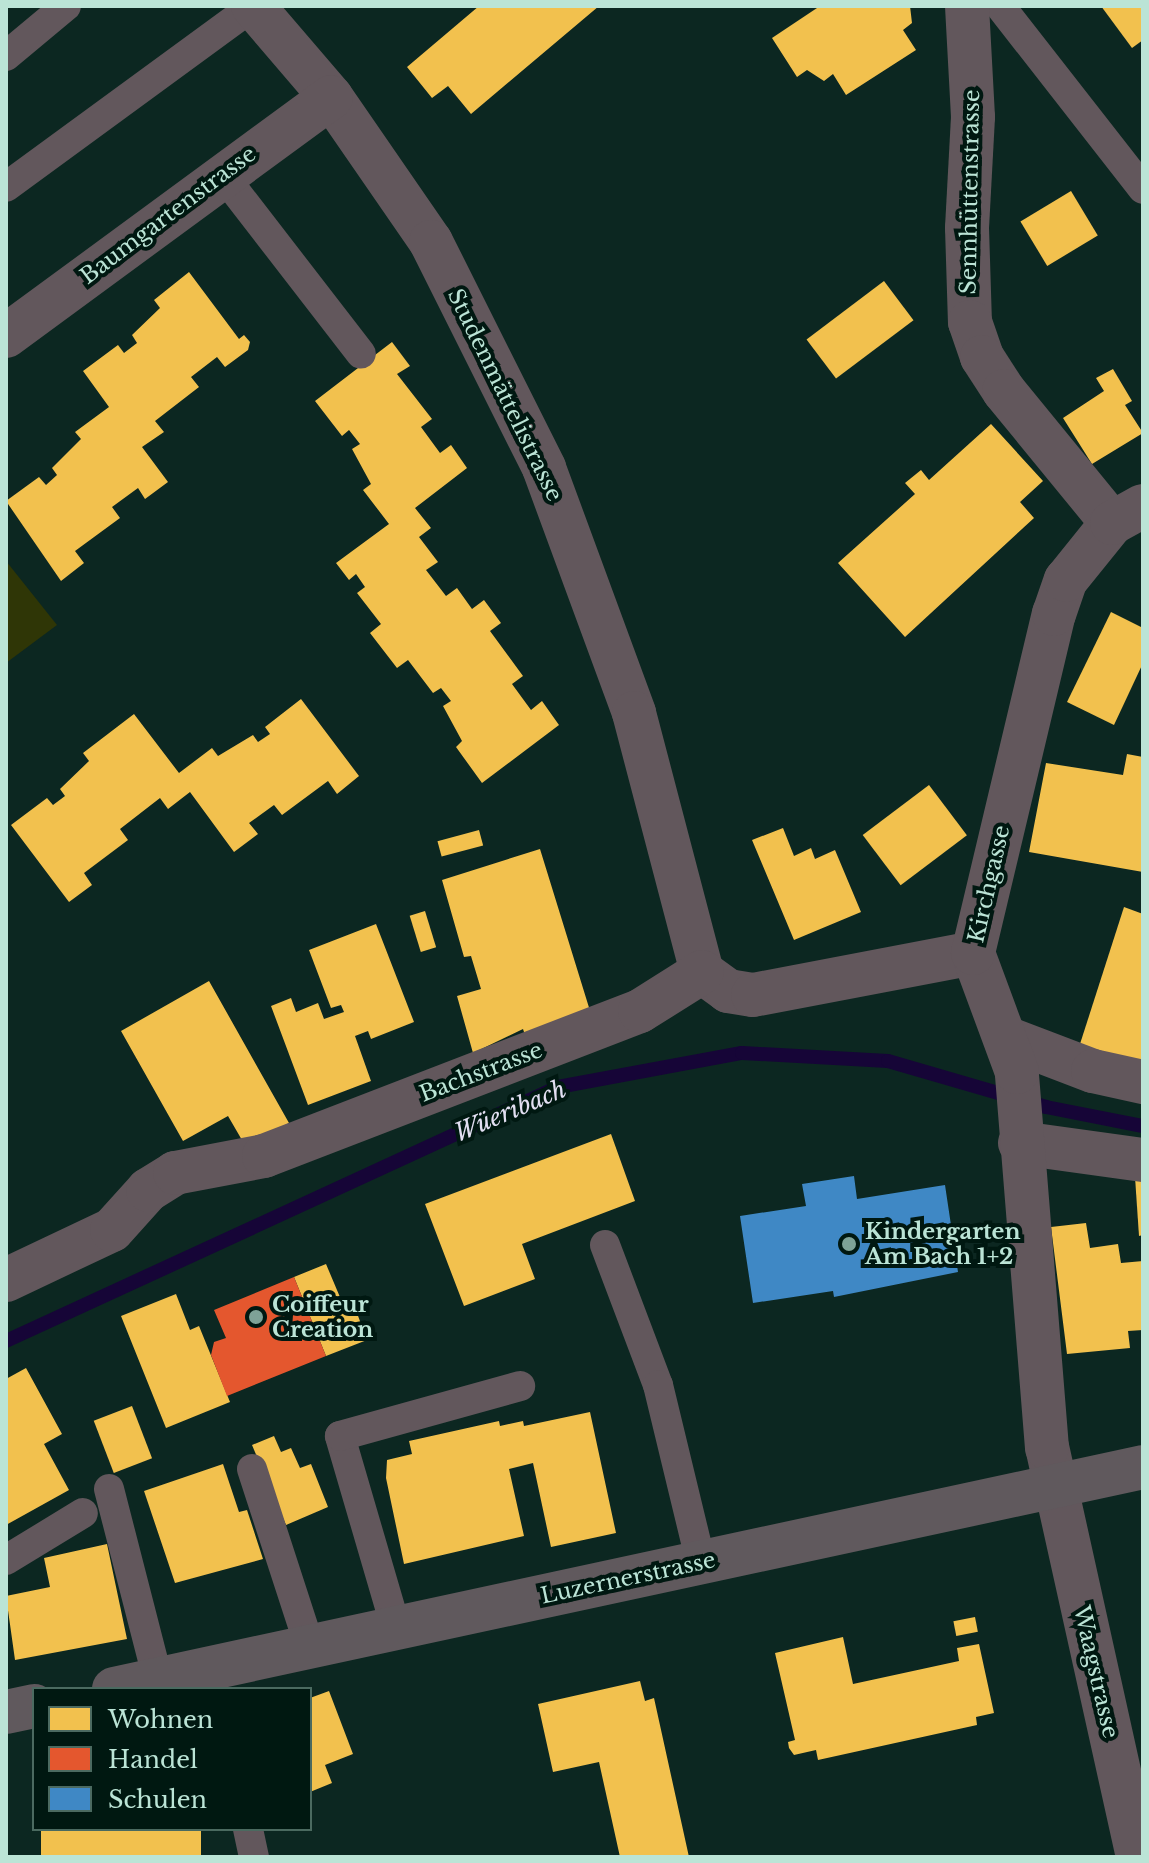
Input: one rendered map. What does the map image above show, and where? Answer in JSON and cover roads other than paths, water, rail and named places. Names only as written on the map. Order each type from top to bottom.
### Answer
[{"type":"main road","name":"Luzernerstrasse","points":[[124,1687],[158,1680],[216,1678],[310,1647],[1143,1467]]},
{"type":"main road","points":[[6,1712],[32,1706]]},
{"type":"street","name":"Studenmättelistrasse","points":[[253,6],[331,97],[431,242],[544,468],[634,713],[702,972]]},
{"type":"street","name":"Sennhüttenstrasse","points":[[967,6],[973,117],[967,228],[970,322],[982,357],[1004,391],[1128,514]]},
{"type":"street","name":"Baumgartenstrasse","points":[[6,336],[222,174],[331,97]]},
{"type":"street","name":"Kirchgasse","points":[[1054,1486],[1013,1056],[973,953],[1054,614],[1066,580],[1128,514]]},
{"type":"street","points":[[702,972],[728,991],[753,995],[973,953]]},
{"type":"street","name":"Bachstrasse","points":[[6,1280],[112,1230],[148,1190],[175,1173],[278,1151],[640,1011],[702,972]]},
{"type":"street","points":[[1013,1056],[1143,1082]]},
{"type":"street","points":[[1019,1130],[1143,1160]]},
{"type":"street","name":"Waagstrasse","points":[[1054,1486],[1138,1857]]},
{"type":"lane","points":[[6,56],[66,6]]},
{"type":"lane","points":[[6,187],[253,6]]},
{"type":"lane","points":[[1000,6],[1143,189]]},
{"type":"lane","points":[[222,174],[361,354]]},
{"type":"lane","points":[[605,1245],[658,1385],[701,1563]]},
{"type":"lane","points":[[396,1628],[340,1436],[520,1386]]},
{"type":"lane","points":[[252,1469],[310,1647]]},
{"type":"lane","points":[[109,1489],[158,1680]]},
{"type":"lane","points":[[6,1560],[83,1513]]},
{"type":"lane","points":[[248,1831],[254,1857]]},
{"type":"waterway","name":"Wüeribach","points":[[6,1341],[558,1087],[742,1053],[888,1061],[1046,1107],[1143,1126]]},
{"type":"place","name":"Kindergarten Am Bach 1+2","points":[[849,1244]]},
{"type":"place","name":"Coiffeur Creation","points":[[256,1317]]}]
